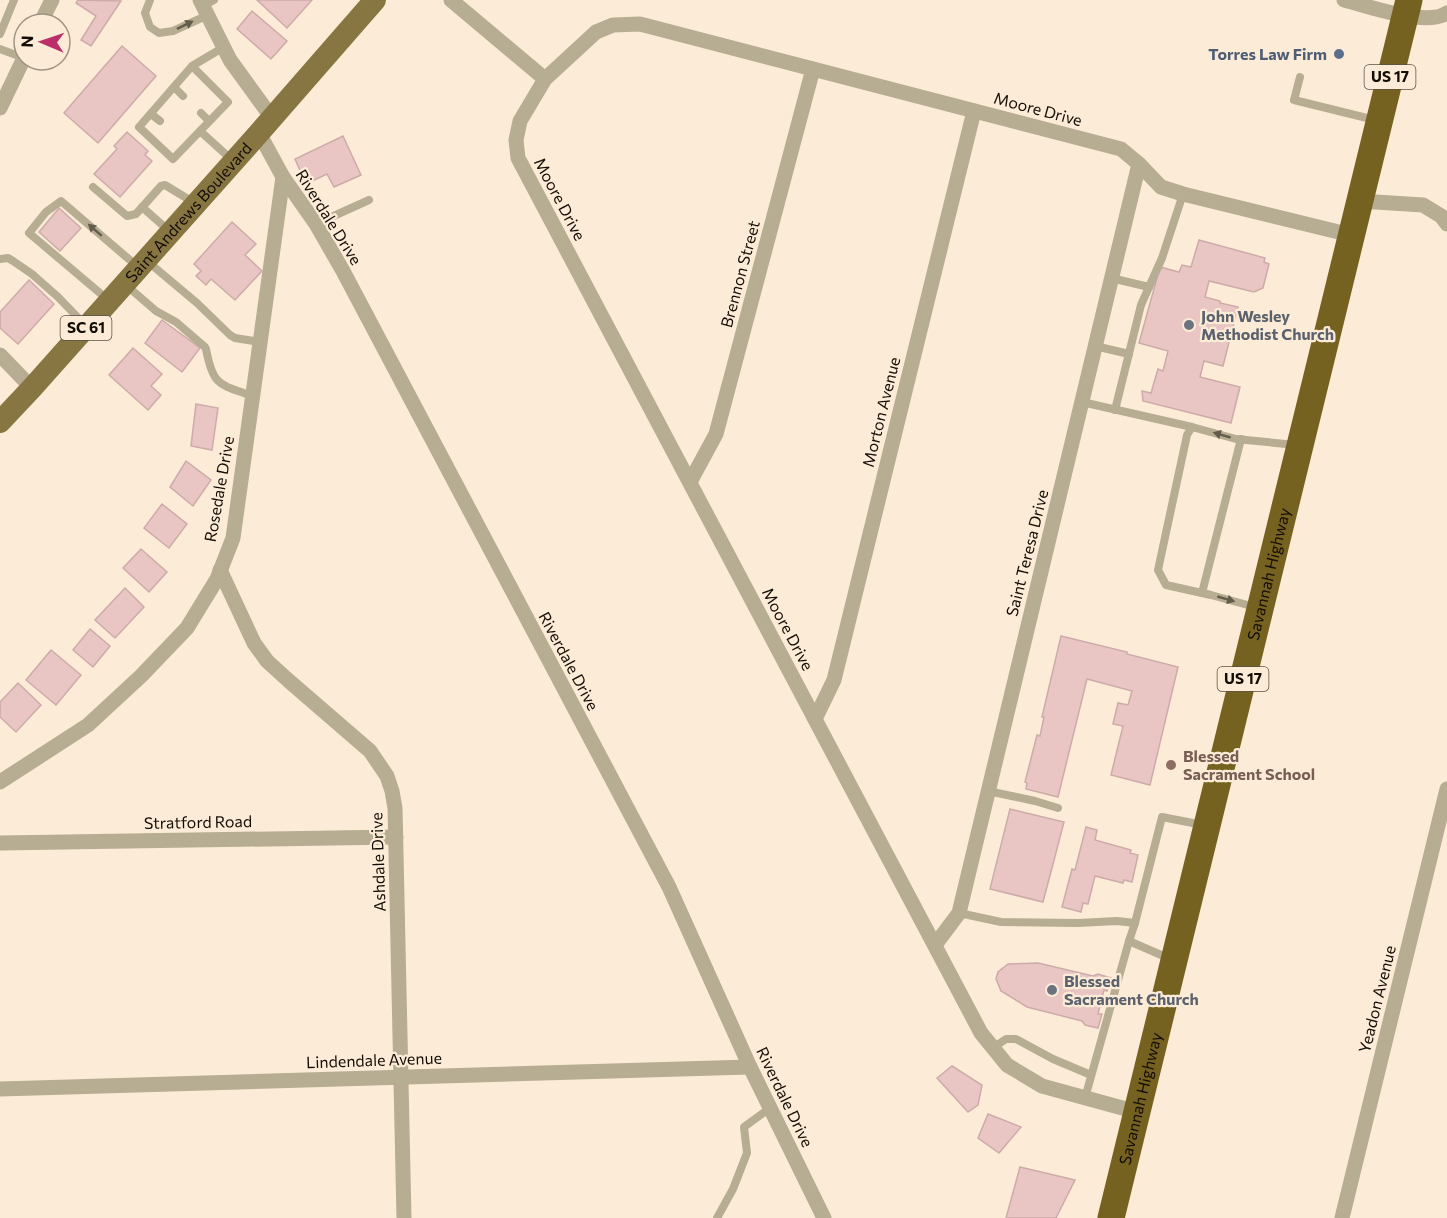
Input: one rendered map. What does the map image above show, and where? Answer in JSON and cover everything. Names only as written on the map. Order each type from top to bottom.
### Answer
[{"type":"highway","name":"Savannah Highway","points":[[1111,1218],[1407,8]]},
{"type":"main road","name":"Saint Andrews Boulevard","points":[[0,422],[266,126],[375,0]]},
{"type":"street","points":[[451,0],[545,79]]},
{"type":"street","points":[[1344,0],[1407,8],[1430,18],[1447,13]]},
{"type":"street","name":"Riverdale Drive","points":[[206,5],[230,60],[266,126],[283,177],[316,224],[669,887],[750,1066],[824,1218]]},
{"type":"street","name":"Moore Drive","points":[[1137,1112],[1042,1086],[1007,1065],[981,1033],[518,158],[516,140],[520,121],[545,79],[596,32],[613,25],[640,24],[1122,149],[1161,187],[1352,235]]},
{"type":"street","name":"Brennon Street","points":[[690,482],[716,434],[813,69]]},
{"type":"street","points":[[0,108],[17,72]]},
{"type":"street","name":"Morton Avenue","points":[[815,719],[834,680],[974,111]]},
{"type":"street","name":"Saint Teresa Drive","points":[[934,945],[959,913],[1139,164]]},
{"type":"street","name":"Rosedale Drive","points":[[0,782],[88,725],[141,676],[187,628],[217,579],[233,537],[283,177]]},
{"type":"street","points":[[1360,201],[1423,205],[1441,216],[1447,224]]},
{"type":"street","points":[[0,355],[32,388]]},
{"type":"street","name":"Ashdale Drive","points":[[220,570],[254,643],[267,661],[370,751],[387,776],[392,791],[396,837],[404,1218]]},
{"type":"street","name":"Yeadon Avenue","points":[[1342,1218],[1447,789]]},
{"type":"street","name":"Stratford Road","points":[[0,843],[396,837]]},
{"type":"street","name":"Lindendale Avenue","points":[[0,1089],[750,1066]]},
{"type":"lane","points":[[0,34],[14,0]]},
{"type":"lane","points":[[150,0],[145,13],[150,27],[159,33],[173,31],[206,5]]},
{"type":"lane","points":[[192,66],[228,102],[173,159],[139,127],[192,66],[224,47]]},
{"type":"lane","points":[[1300,77],[1294,100],[1379,122]]},
{"type":"lane","points":[[174,87],[183,96]]},
{"type":"lane","points":[[201,113],[209,121]]},
{"type":"lane","points":[[151,114],[160,122]]},
{"type":"lane","points":[[200,131],[234,162]]},
{"type":"lane","points":[[179,138],[186,145]]},
{"type":"lane","points":[[93,187],[127,216],[136,214],[161,186],[165,185],[197,203]]},
{"type":"lane","points":[[1115,410],[1141,305],[1162,258],[1183,194]]},
{"type":"lane","points":[[316,224],[369,200]]},
{"type":"lane","points":[[110,301],[29,232],[46,212],[62,201],[137,270],[197,303],[235,338],[260,342]]},
{"type":"lane","points":[[142,207],[170,233]]},
{"type":"lane","points":[[0,259],[8,258],[32,274],[87,327]]},
{"type":"lane","points":[[137,270],[156,311],[176,322],[205,347],[210,370],[216,380],[252,396]]},
{"type":"lane","points":[[1111,278],[1149,287]]},
{"type":"lane","points":[[1095,346],[1129,354]]},
{"type":"lane","points":[[1082,402],[1241,440],[1300,445]]},
{"type":"lane","points":[[1192,427],[1187,435],[1158,570],[1166,585],[1260,609]]},
{"type":"lane","points":[[1202,593],[1241,440]]},
{"type":"lane","points":[[988,791],[1058,808]]},
{"type":"lane","points":[[1085,1098],[1135,923],[1162,817],[1207,826]]},
{"type":"lane","points":[[959,913],[1001,922],[1117,921],[1135,923]]},
{"type":"lane","points":[[1129,941],[1174,961]]},
{"type":"lane","points":[[993,1048],[1006,1039],[1016,1039],[1053,1059],[1091,1075]]},
{"type":"lane","points":[[717,1218],[733,1189],[747,1153],[744,1127],[770,1107]]},
{"type":"building","points":[[78,0],[121,1],[91,46],[81,40],[96,16],[76,3]]},
{"type":"building","points":[[257,0],[312,0],[287,28]]},
{"type":"building","points":[[252,11],[287,41],[271,59],[237,29]]},
{"type":"building","points":[[122,46],[156,76],[98,143],[64,113]]},
{"type":"building","points":[[127,132],[148,151],[145,155],[152,161],[120,197],[94,174],[117,149],[114,146]]},
{"type":"building","points":[[343,136],[361,175],[334,187],[327,174],[306,184],[295,159]]},
{"type":"building","points":[[59,208],[81,228],[60,251],[39,232]]},
{"type":"building","points":[[232,222],[256,244],[245,255],[262,271],[235,300],[211,279],[206,285],[196,276],[201,271],[194,264]]},
{"type":"building","name":"John Wesley Methodist Church","points":[[1199,240],[1265,258],[1264,262],[1269,264],[1263,288],[1254,292],[1209,281],[1205,297],[1238,307],[1223,366],[1204,361],[1200,377],[1240,387],[1231,423],[1143,401],[1142,391],[1151,393],[1158,369],[1163,371],[1168,351],[1139,343],[1160,267],[1179,272],[1182,265],[1191,267]]},
{"type":"building","points":[[29,280],[54,304],[18,344],[0,328],[0,312]]},
{"type":"building","points":[[162,320],[200,348],[182,372],[145,343]]},
{"type":"building","points":[[133,348],[162,374],[151,386],[161,395],[148,410],[109,375]]},
{"type":"building","points":[[196,404],[218,408],[212,450],[191,446]]},
{"type":"building","points":[[186,461],[211,480],[193,506],[170,487]]},
{"type":"building","points":[[162,504],[187,524],[169,548],[144,528]]},
{"type":"building","points":[[141,549],[167,572],[149,592],[123,568]]},
{"type":"building","points":[[125,588],[144,607],[115,638],[95,620]]},
{"type":"building","points":[[90,629],[110,646],[93,667],[73,650]]},
{"type":"building","points":[[1061,636],[1178,667],[1150,785],[1111,775],[1123,726],[1113,724],[1118,703],[1128,705],[1132,691],[1087,679],[1058,797],[1026,789],[1027,783],[1025,782],[1037,735],[1040,736],[1044,717],[1042,717]]},
{"type":"building","points":[[51,650],[81,675],[56,705],[26,680]]},
{"type":"building","points":[[18,683],[41,705],[16,732],[0,717],[0,702]]},
{"type":"building","points":[[1010,809],[1064,822],[1043,902],[990,889]]},
{"type":"building","points":[[1086,827],[1097,830],[1095,840],[1131,850],[1130,853],[1138,855],[1132,882],[1124,880],[1123,883],[1095,876],[1088,904],[1083,903],[1081,912],[1062,907],[1072,869],[1075,870]]},
{"type":"building","points":[[1038,963],[1111,978],[1107,991],[1104,990],[1098,1014],[1102,1014],[1098,1028],[1085,1025],[1082,1021],[1027,1007],[1001,991],[996,979],[998,972],[1008,964]]},
{"type":"building","points":[[952,1066],[982,1085],[978,1105],[968,1112],[937,1078]]},
{"type":"building","points":[[988,1114],[1021,1127],[999,1153],[978,1138]]},
{"type":"building","points":[[1020,1167],[1075,1180],[1056,1218],[1006,1218]]},
{"type":"place","name":"Torres Law Firm","points":[[1339,54]]},
{"type":"place","name":"John Wesley Methodist Church","points":[[1189,325]]},
{"type":"place","name":"Blessed Sacrament School","points":[[1171,765]]},
{"type":"place","name":"Blessed Sacrament Church","points":[[1052,990]]}]
